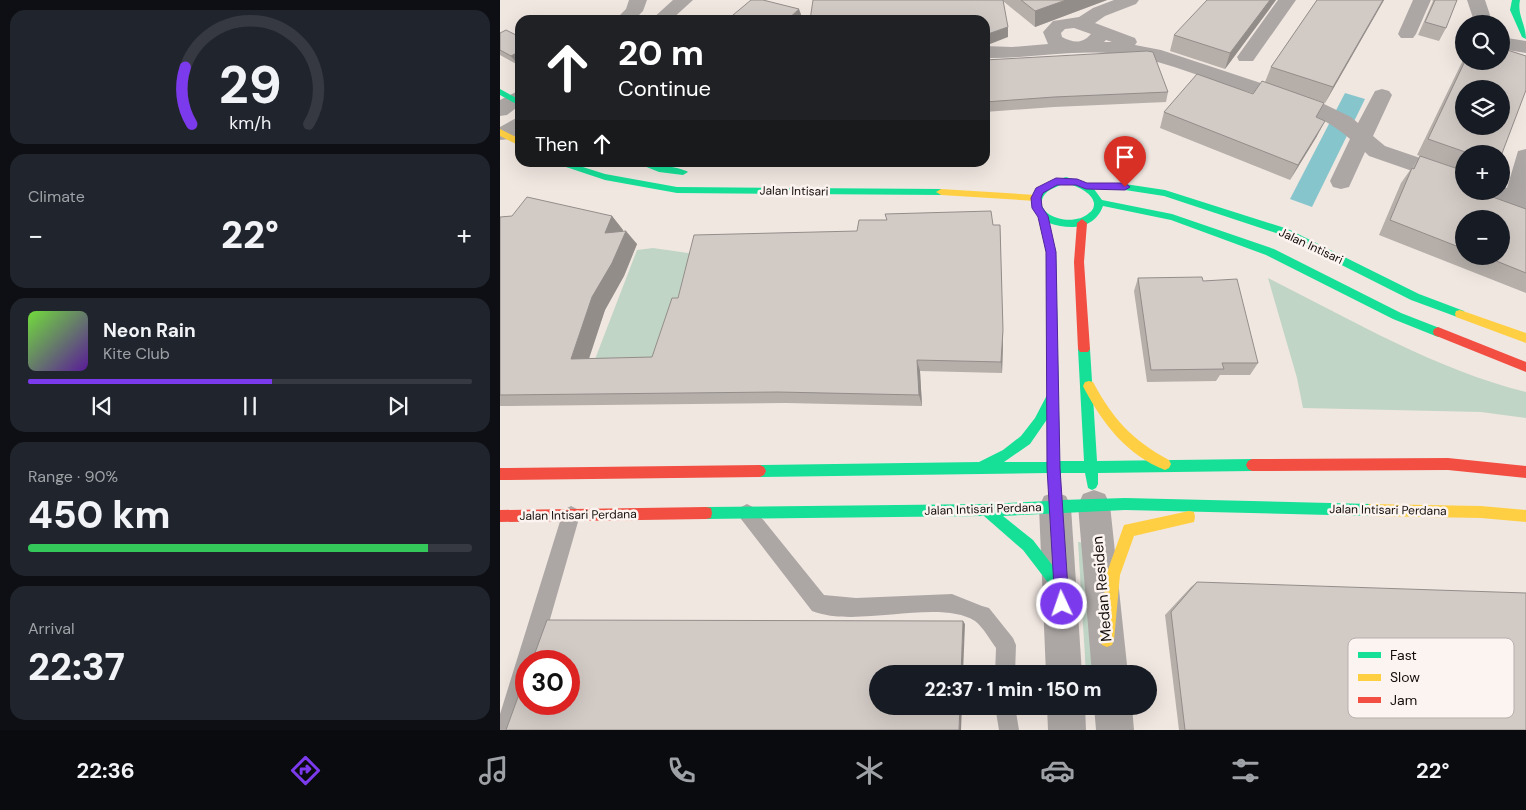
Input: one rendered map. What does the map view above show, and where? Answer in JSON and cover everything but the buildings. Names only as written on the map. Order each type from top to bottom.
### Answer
[{"type":"street","points":[[630,15],[634,11],[638,0]]},
{"type":"street","points":[[666,15],[684,0]]},
{"type":"street","points":[[1090,27],[1099,12],[1130,0]]},
{"type":"street","points":[[1246,57],[1287,0]]},
{"type":"street","points":[[1407,34],[1422,0]]},
{"type":"street","points":[[1476,0],[1481,15]]},
{"type":"street","points":[[1516,0],[1514,10],[1526,37]]},
{"type":"street","points":[[990,47],[1004,45],[1070,22],[1090,27],[1146,48],[1154,54]]},
{"type":"street","points":[[1059,25],[1052,32],[1054,40],[1077,48],[1095,43],[1097,39],[1090,27]]},
{"type":"street","points":[[1510,44],[1526,47]]},
{"type":"street","points":[[990,52],[1012,53],[1077,48],[1116,48],[1154,54],[1317,109],[1344,122],[1359,144],[1455,178]]},
{"type":"street","points":[[1341,181],[1382,95]]},
{"type":"street","points":[[1521,201],[1526,156]]},
{"type":"street","name":"Jalan Intisari","points":[[572,167],[605,177],[677,190],[915,190],[1036,198]]},
{"type":"street","points":[[653,167],[697,172]]},
{"type":"street","points":[[1043,216],[1061,225],[1082,223],[1091,218],[1097,210],[1098,202],[1094,193],[1086,186],[1066,180],[1043,184],[1036,198],[1037,208],[1043,216],[1051,252],[1054,468],[1064,665]]},
{"type":"street","name":"Jalan Intisari","points":[[1086,186],[1125,187],[1164,193],[1285,232],[1415,297],[1526,338]]},
{"type":"street","name":"Jalan Intisari","points":[[1098,202],[1172,216],[1270,252],[1397,316],[1526,367]]},
{"type":"street","points":[[1082,223],[1079,262],[1090,467],[1094,505]]},
{"type":"street","points":[[1085,378],[1103,414],[1128,444],[1170,466]]},
{"type":"street","points":[[970,470],[1008,456],[1027,441],[1044,420],[1052,391]]},
{"type":"street","points":[[500,474],[557,478],[1090,467],[1448,464],[1526,472]]},
{"type":"street","name":"Jalan Intisari Perdana","points":[[500,516],[546,512],[571,515],[986,510],[1125,504],[1265,509],[1481,512],[1526,516]]},
{"type":"street","name":"Medan Residen","points":[[1094,505],[1108,657]]},
{"type":"street","points":[[1108,657],[1113,574],[1129,530],[1176,519],[1265,509]]},
{"type":"street","points":[[986,510],[1010,528],[1043,560],[1061,588]]},
{"type":"street","points":[[1066,715],[1067,730]]},
{"type":"street","points":[[1114,715],[1115,730]]},
{"type":"lane","points":[[746,513],[819,604],[856,607],[952,603],[982,615],[1006,645],[1005,665]]},
{"type":"lane","points":[[531,650],[571,515]]},
{"type":"lane","points":[[505,730],[515,700]]},
{"type":"lane","points":[[1006,715],[1009,730]]},
{"type":"green space","points":[[653,248],[695,254],[655,364],[592,367],[637,250]]},
{"type":"green space","points":[[1268,278],[1426,357],[1492,382],[1526,392],[1526,418],[1481,412],[1303,408],[1297,378]]},
{"type":"green space","points":[[1078,542],[1087,543],[1097,665],[1085,665]]},
{"type":"water","points":[[1345,93],[1365,99],[1312,207],[1290,199]]},
{"type":"traffic: fast","points":[[1516,0],[1514,10],[1526,37]]},
{"type":"traffic: fast","points":[[500,92],[515,100]]},
{"type":"traffic: fast","points":[[572,167],[605,177],[677,190],[941,192]]},
{"type":"traffic: fast","points":[[653,167],[683,172]]},
{"type":"traffic: fast","points":[[1066,180],[1088,189],[1098,200],[1099,206],[1096,212],[1089,219],[1077,224],[1064,224],[1052,221],[1043,214],[1038,205],[1039,196],[1048,187],[1066,180]]},
{"type":"traffic: fast","points":[[1086,186],[1125,187],[1165,193],[1285,232],[1415,297],[1460,314]]},
{"type":"traffic: fast","points":[[1098,202],[1172,217],[1270,252],[1397,316],[1438,332]]},
{"type":"traffic: fast","points":[[1043,216],[1051,252],[1055,507]]},
{"type":"traffic: fast","points":[[1084,349],[1092,484]]},
{"type":"traffic: fast","points":[[984,465],[1017,448],[1033,432],[1050,399]]},
{"type":"traffic: fast","points":[[760,471],[1252,465]]},
{"type":"traffic: fast","points":[[706,513],[986,510],[1125,504],[1370,510]]},
{"type":"traffic: fast","points":[[986,510],[1028,545],[1061,588]]},
{"type":"traffic: slow","points":[[500,132],[515,140]]},
{"type":"traffic: slow","points":[[941,192],[1036,198]]},
{"type":"traffic: slow","points":[[1460,314],[1526,338]]},
{"type":"traffic: slow","points":[[1089,386],[1104,412],[1120,432],[1139,449],[1165,464]]},
{"type":"traffic: slow","points":[[1370,510],[1481,512],[1526,516]]},
{"type":"traffic: slow","points":[[1107,640],[1113,575],[1129,530],[1189,517]]},
{"type":"traffic: jam","points":[[1082,223],[1079,262],[1084,349]]},
{"type":"traffic: jam","points":[[1438,332],[1526,367]]},
{"type":"traffic: jam","points":[[1252,465],[1448,464],[1526,472]]},
{"type":"traffic: jam","points":[[500,474],[760,471]]},
{"type":"traffic: jam","points":[[500,516],[706,513]]},
{"type":"route","points":[[1062,604],[1054,468],[1051,252],[1043,216],[1037,208],[1036,198],[1047,185],[1056,181],[1066,180],[1086,186],[1125,187]]}]
